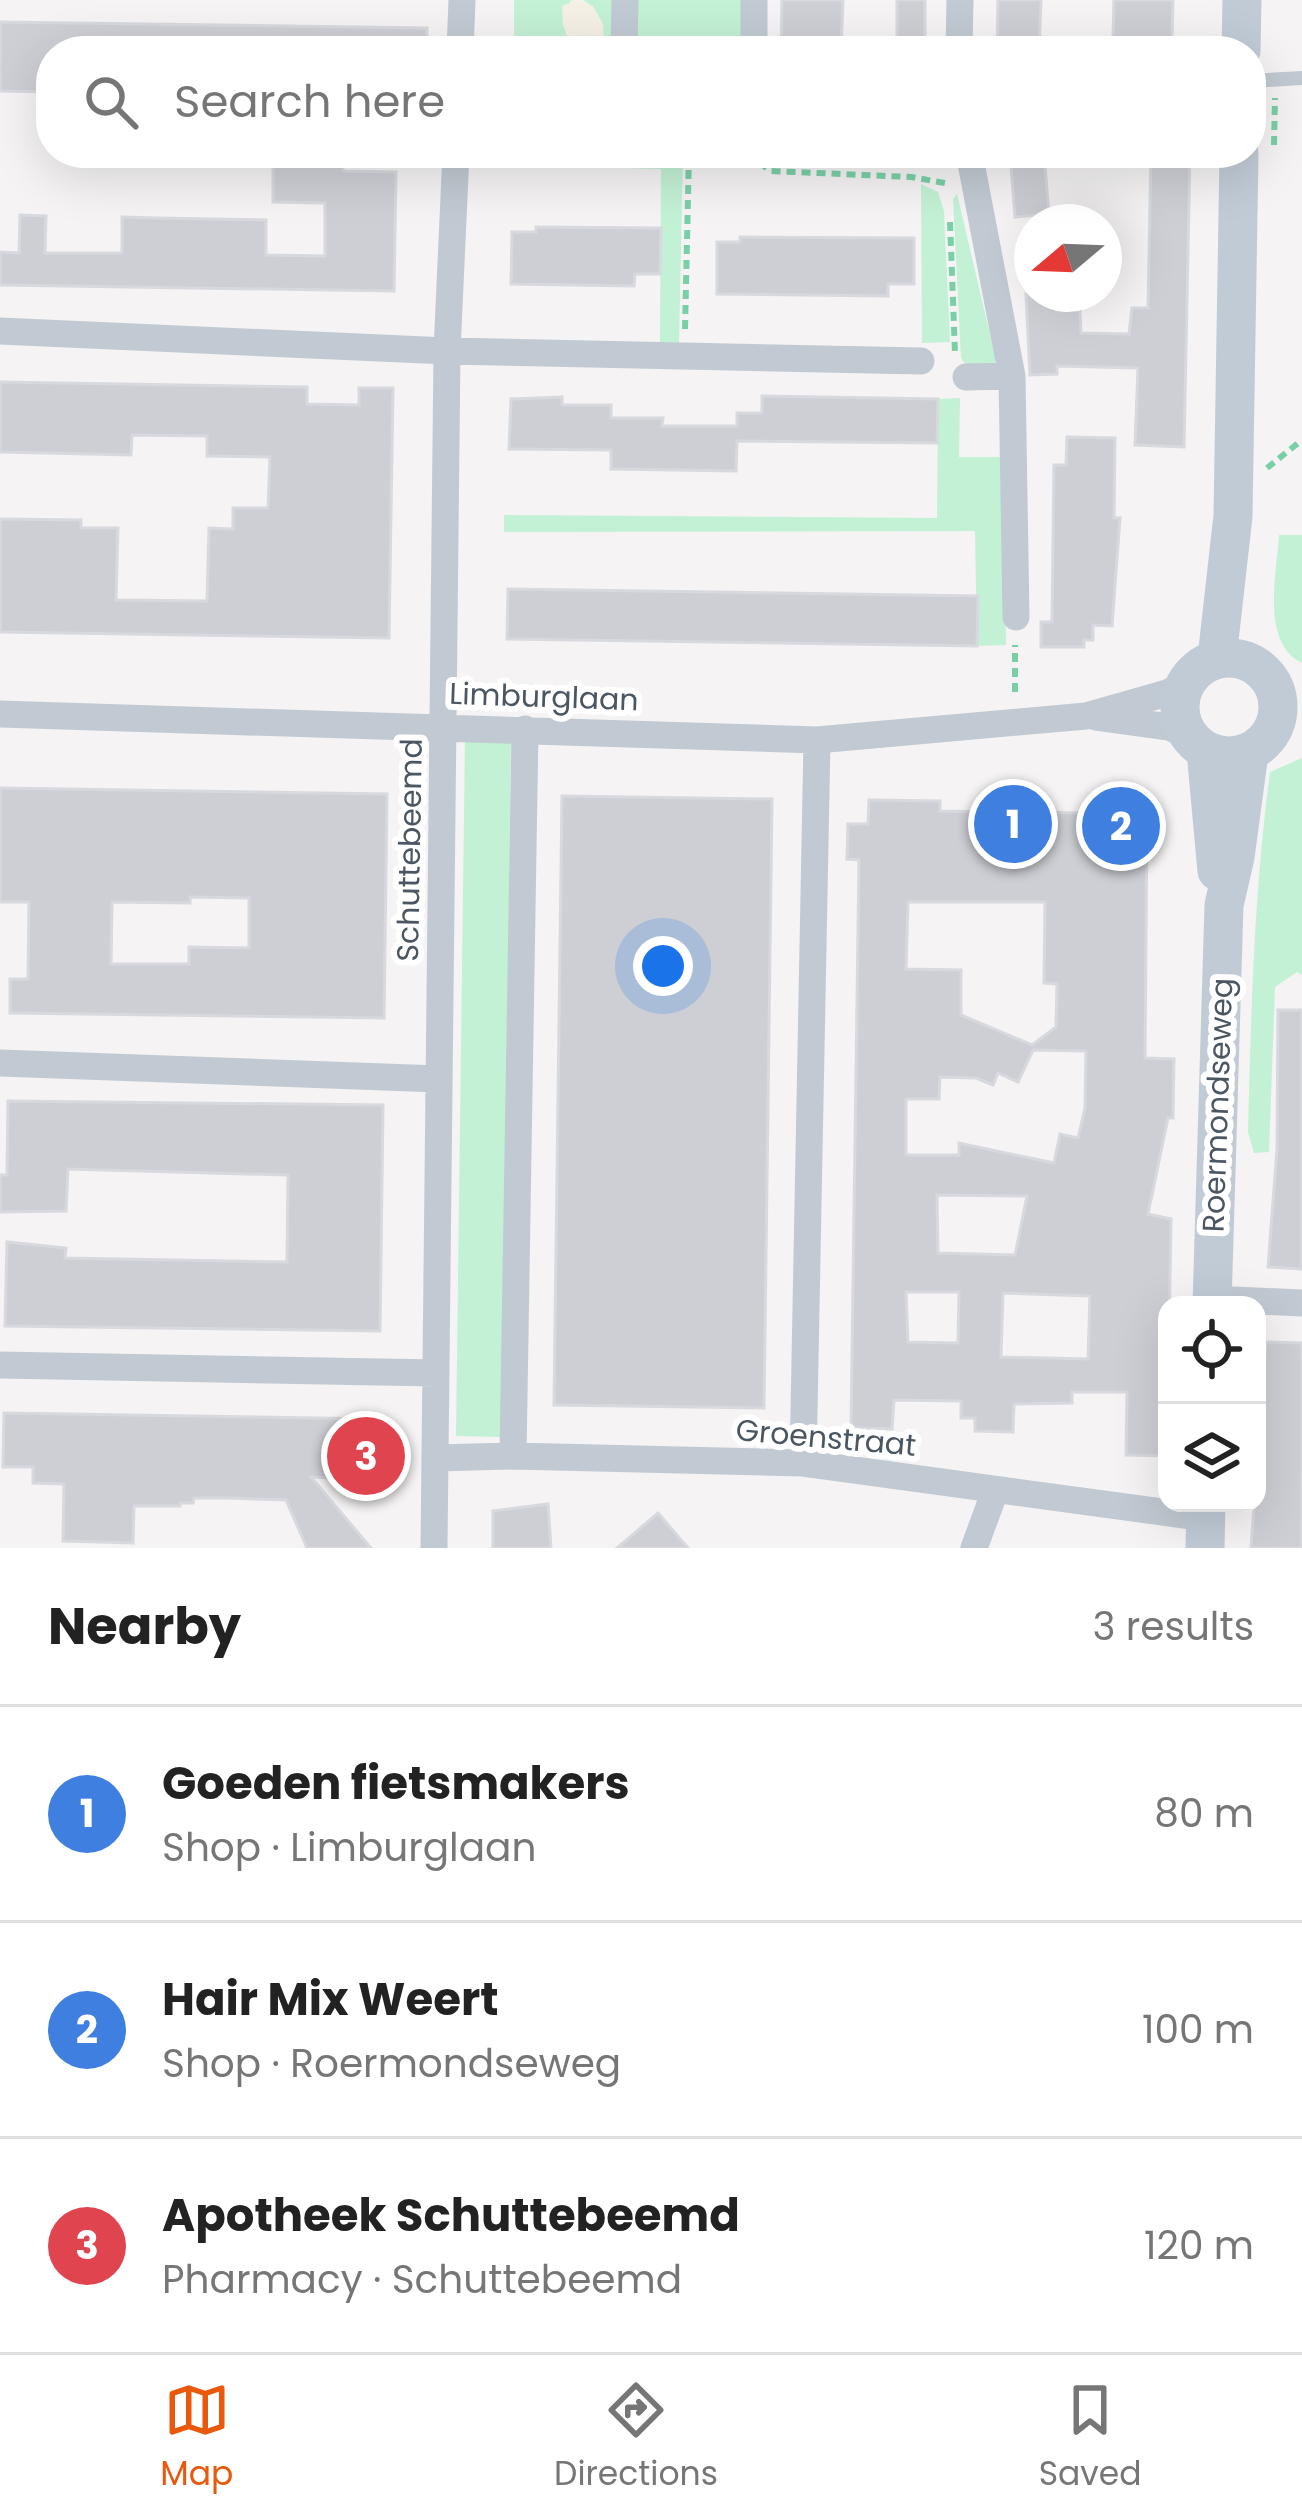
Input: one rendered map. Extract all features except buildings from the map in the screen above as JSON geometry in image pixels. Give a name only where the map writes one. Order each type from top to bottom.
[{"type":"street","points":[[461,36],[462,0]]},
{"type":"street","points":[[624,36],[625,0]]},
{"type":"street","points":[[754,0],[754,36]]},
{"type":"street","points":[[959,36],[960,0]]},
{"type":"street","points":[[1241,36],[1242,0]]},
{"type":"street","name":"Schuttebeemd","points":[[434,1548],[447,351],[455,168]]},
{"type":"street","points":[[961,168],[1012,376],[1016,617]]},
{"type":"street","points":[[1239,168],[1233,516],[1224,573],[1261,674],[1278,697],[1275,736],[1220,756],[1197,743],[1179,710],[1185,684],[1204,664],[1261,674]]},
{"type":"street","points":[[0,331],[447,351],[921,361]]},
{"type":"street","points":[[961,369],[1012,376]]},
{"type":"street","name":"Limburglaan","points":[[0,715],[817,740],[1086,716],[1185,684]]},
{"type":"street","name":"Limburglaan","points":[[1086,716],[1168,727],[1197,743]]},
{"type":"street","points":[[513,1456],[525,728]]},
{"type":"street","name":"Roermondseweg","points":[[1212,1296],[1224,905],[1275,736]]},
{"type":"street","points":[[803,1463],[817,740]]},
{"type":"street","name":"Roermondseweg","points":[[1197,743],[1224,905]]},
{"type":"street","points":[[0,1063],[439,1079]]},
{"type":"street","points":[[1266,1303],[1302,1303]]},
{"type":"street","points":[[0,1365],[436,1373]]},
{"type":"street","name":"Groenstraat","points":[[437,1458],[803,1463],[1206,1523]]},
{"type":"street","points":[[974,1548],[995,1491]]},
{"type":"lane","points":[[1266,80],[1302,78]]},
{"type":"path","points":[[685,356],[689,168]]},
{"type":"path","points":[[766,168],[911,177],[948,184],[956,168]]},
{"type":"path","points":[[949,206],[961,369]]},
{"type":"path","points":[[1267,468],[1302,440]]},
{"type":"path","points":[[1015,722],[1016,617]]},
{"type":"green space","points":[[514,0],[575,0],[570,1],[572,36],[514,36]]},
{"type":"green space","points":[[583,0],[613,0],[612,36],[603,36],[590,5]]},
{"type":"green space","points":[[633,0],[746,0],[746,36],[632,36]]},
{"type":"green space","points":[[624,168],[683,168],[679,344],[660,343],[661,169]]},
{"type":"green space","points":[[921,184],[938,192],[944,211],[950,342],[922,343]]},
{"type":"green space","points":[[957,194],[996,360],[993,365],[966,365],[961,358],[953,199]]},
{"type":"green space","points":[[960,398],[959,457],[1003,457],[1006,645],[977,646],[975,531],[504,532],[504,515],[937,518],[938,399]]},
{"type":"green space","points":[[1279,535],[1302,535],[1302,663],[1280,640],[1276,624]]},
{"type":"green space","points":[[465,737],[511,739],[502,1437],[456,1436]]},
{"type":"green space","points":[[1302,758],[1302,975],[1297,972],[1275,987],[1269,1152],[1254,1153],[1248,1132],[1252,997],[1270,772]]},
{"type":"sand","points":[[576,0],[593,6],[603,36],[567,36],[562,6]]},
{"type":"place","name":"Goeden fietsmakers","points":[[1013,824]]},
{"type":"place","name":"Hair Mix Weert","points":[[1121,826]]},
{"type":"place","name":"Apotheek Schuttebeemd","points":[[366,1456]]}]
